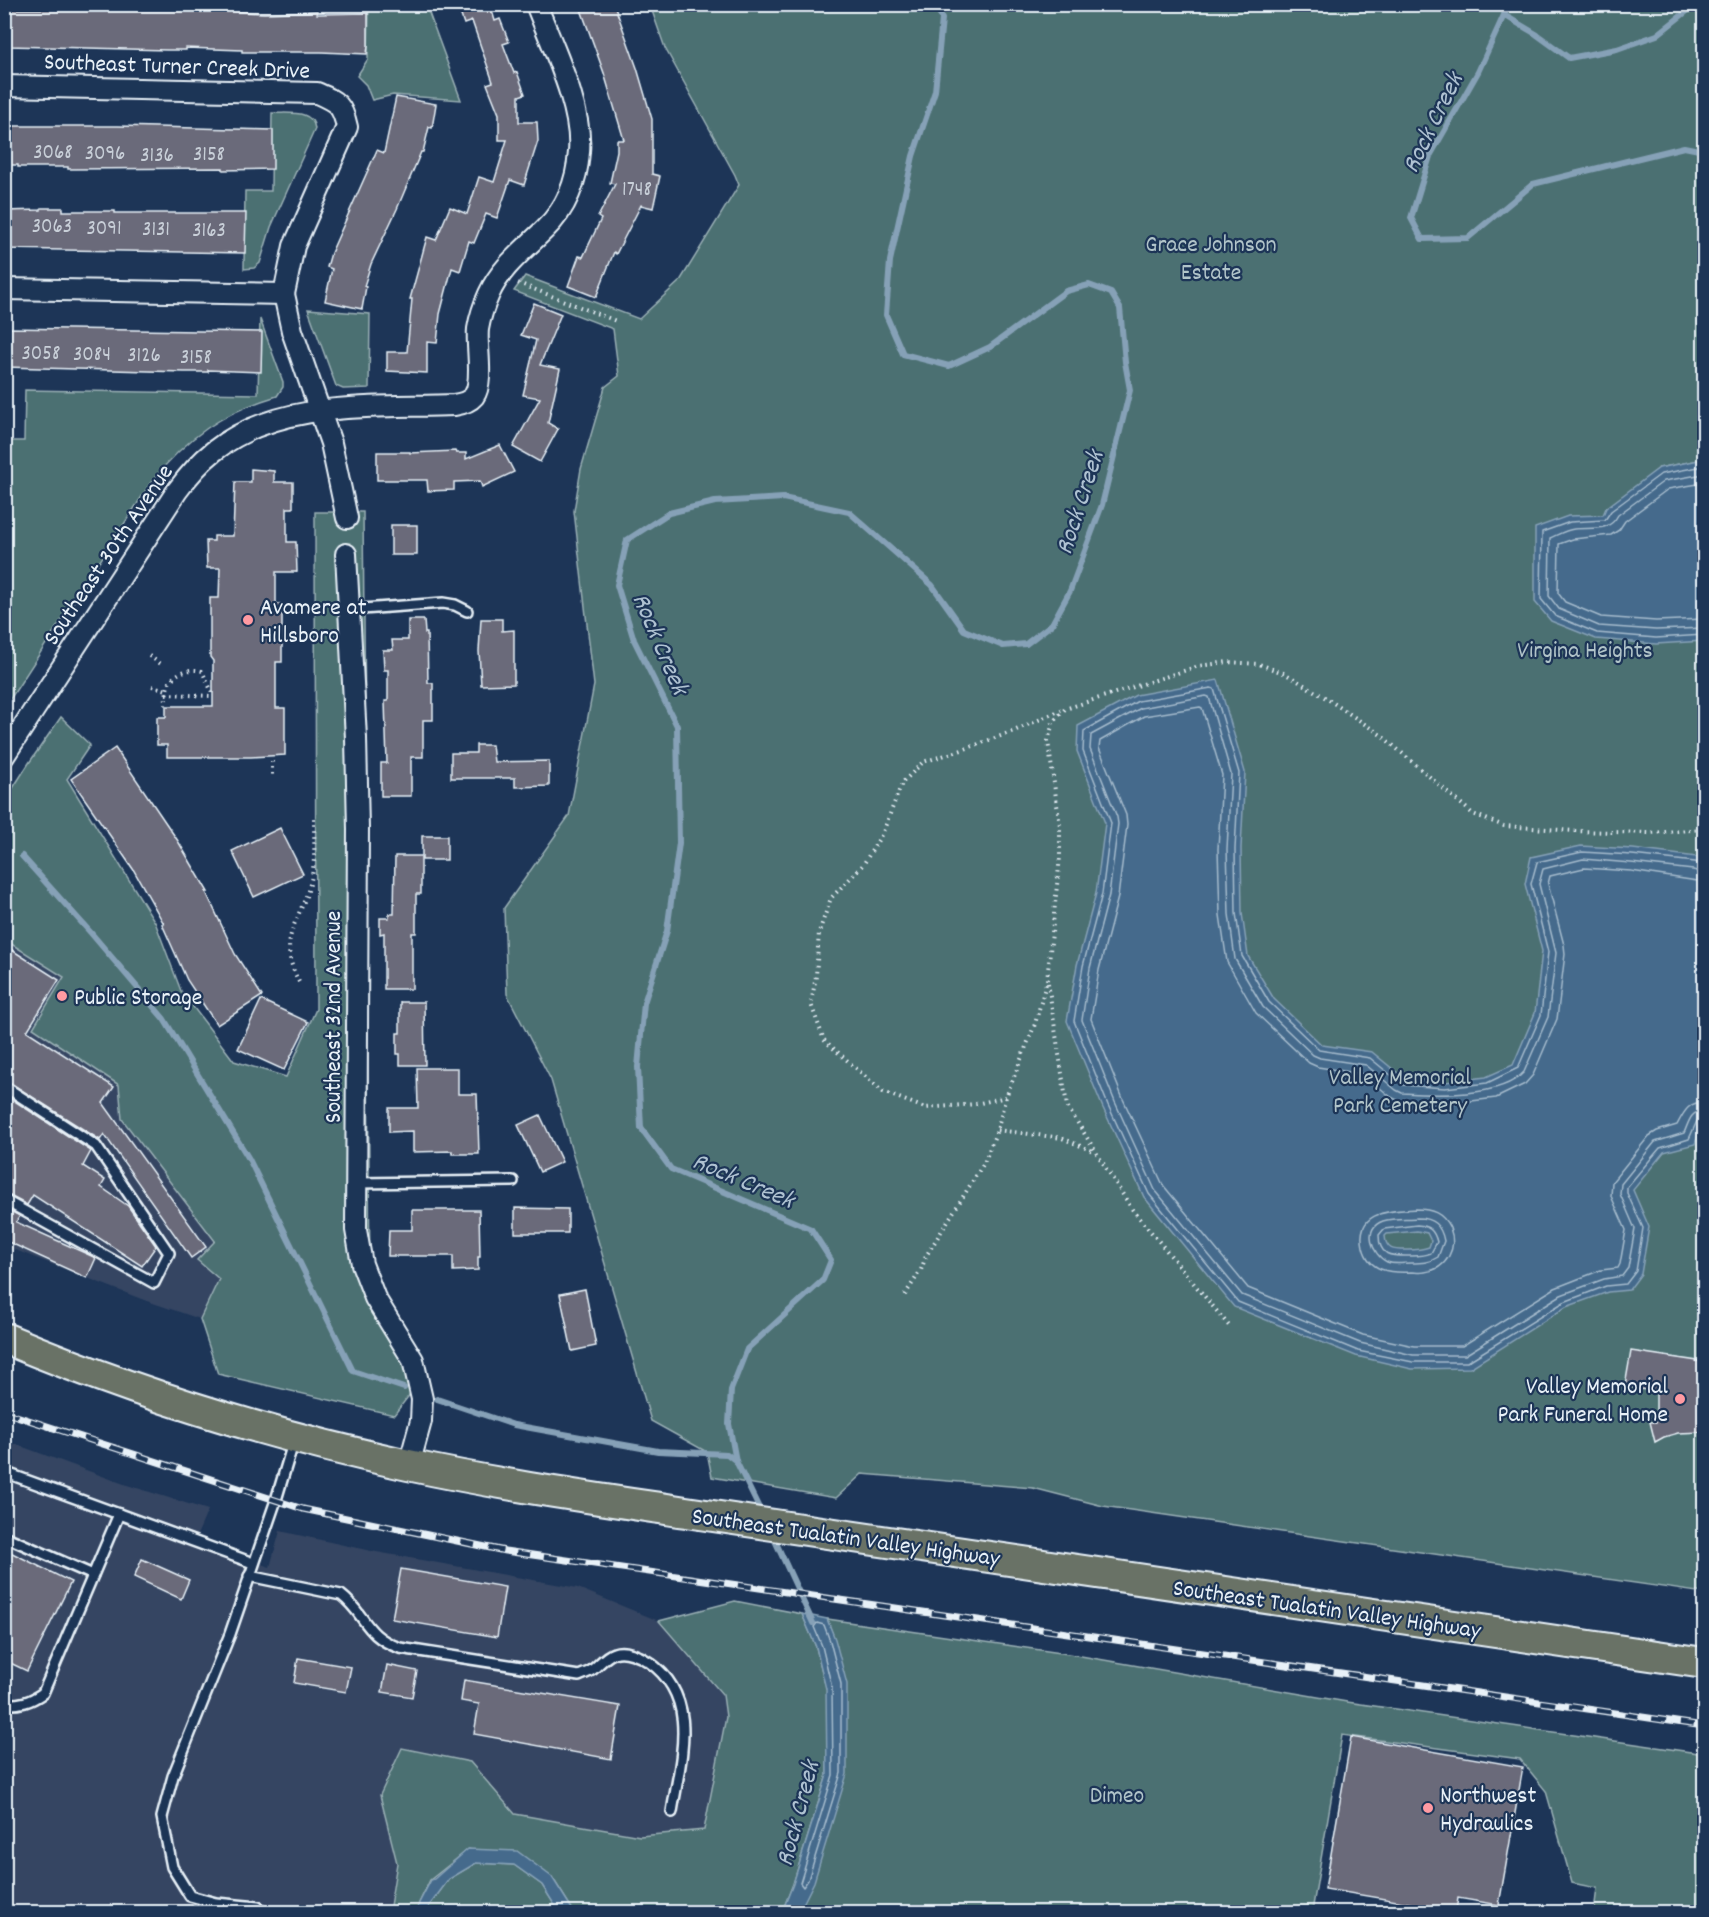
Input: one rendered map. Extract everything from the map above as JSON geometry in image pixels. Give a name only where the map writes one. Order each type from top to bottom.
[{"type":"main road","name":"Southeast Tualatin Valley Highway","points":[[4,1338],[177,1404],[294,1438],[409,1465],[525,1487],[686,1512],[1704,1663]]},
{"type":"street","name":"Southeast 30th Avenue","points":[[4,756],[177,491],[192,471],[215,450],[247,430],[288,416],[321,410],[454,405],[473,398],[477,384],[478,329],[488,294],[497,278],[514,258],[547,228],[559,213],[576,176],[580,133],[577,114],[536,4]]},
{"type":"street","name":"Southeast Turner Creek Drive","points":[[4,86],[317,93],[334,100],[343,110],[347,127],[294,246],[284,294]]},
{"type":"street","points":[[4,289],[284,294],[292,332],[331,443],[347,518]]},
{"type":"street","name":"Southeast 32nd Avenue","points":[[346,554],[356,738],[358,829],[356,1230],[363,1264],[375,1298],[413,1360],[422,1399],[421,1421],[409,1465]]},
{"type":"lane","points":[[348,609],[443,603],[455,605],[467,611]]},
{"type":"lane","points":[[4,1086],[96,1146],[170,1252],[154,1283],[4,1200]]},
{"type":"lane","points":[[357,1184],[513,1181]]},
{"type":"lane","points":[[258,1908],[216,1903],[190,1896],[172,1866],[162,1817],[173,1776],[230,1634],[276,1500],[294,1438]]},
{"type":"lane","points":[[4,1472],[254,1563]]},
{"type":"lane","points":[[4,1704],[25,1703],[43,1693],[119,1514]]},
{"type":"lane","points":[[4,1536],[93,1575]]},
{"type":"lane","points":[[249,1576],[341,1595],[351,1602],[371,1631],[385,1643],[400,1648],[579,1676],[591,1671],[614,1653],[627,1653],[641,1657],[658,1668],[673,1688],[683,1712],[683,1740],[672,1812]]},
{"type":"path","points":[[518,283],[616,321]]},
{"type":"path","points":[[149,656],[161,664]]},
{"type":"path","points":[[1006,1097],[976,1104],[925,1107],[883,1092],[824,1040],[811,1004],[816,976],[819,932],[831,898],[862,865],[883,832],[902,783],[922,762],[985,742],[1065,709],[1199,666],[1228,662],[1259,664],[1286,674],[1335,704],[1381,735],[1473,814],[1504,826],[1651,833],[1704,829]]},
{"type":"path","points":[[152,686],[166,692],[211,696],[211,690],[202,671],[195,669],[175,676],[169,681],[166,692],[165,705]]},
{"type":"path","points":[[905,1295],[921,1270],[926,1256],[984,1163],[998,1130],[1006,1097],[1035,1024],[1047,980],[1060,857],[1060,826],[1048,741],[1053,722],[1065,709]]},
{"type":"path","points":[[272,761],[272,776]]},
{"type":"path","points":[[299,982],[293,972],[288,950],[289,936],[310,883],[314,861],[314,818]]},
{"type":"path","points":[[1047,980],[1067,1106],[1132,1209],[1230,1327]]},
{"type":"path","points":[[998,1130],[1062,1138],[1096,1152]]},
{"type":"shaded area","name":"Public Storage","points":[[4,820],[251,1235],[200,1319],[144,1300],[5,1246]]},
{"type":"shaded area","points":[[4,1440],[124,1484],[208,1510],[194,1542],[270,1567],[280,1531],[371,1551],[578,1588],[659,1621],[723,1695],[726,1717],[704,1830],[640,1836],[515,1814],[470,1762],[380,1795],[397,1863],[389,1912],[5,1912]]},
{"type":"green space","points":[[369,5],[426,5],[461,100],[393,95],[372,100],[366,85],[357,76],[368,59]]},
{"type":"green space","points":[[650,5],[1704,5],[1704,460],[1659,468],[1704,507],[1704,1593],[1103,1506],[1033,1488],[862,1474],[836,1498],[712,1477],[707,1452],[651,1421],[551,1080],[507,994],[504,908],[569,816],[594,685],[574,511],[581,469],[605,387],[619,376],[613,329],[514,291],[525,276],[639,319],[680,281],[739,185],[665,48]]},
{"type":"green space","points":[[272,113],[305,115],[310,118],[315,129],[271,227],[260,263],[254,268],[244,269],[245,191],[271,191]]},
{"type":"green space","points":[[308,309],[370,314],[369,388],[343,389],[336,386]]},
{"type":"green space","points":[[260,319],[283,387],[277,396],[240,410],[207,428],[165,465],[152,481],[5,707],[5,441],[24,441],[25,390],[258,394]]},
{"type":"green space","points":[[315,512],[363,512],[370,1278],[421,1380],[394,1415],[218,1374],[200,1319],[219,1279],[197,1260],[215,1241],[122,1119],[119,1085],[33,1028],[64,977],[5,940],[4,802],[61,717],[90,745],[67,779],[155,922],[181,991],[234,1061],[286,1077],[316,1009]]},
{"type":"green space","name":"Dimeo","points":[[735,1601],[802,1614],[816,1647],[824,1680],[837,1647],[827,1619],[1075,1655],[1347,1702],[1704,1754],[1704,1912],[1594,1912],[1597,1888],[1572,1883],[1546,1791],[1520,1759],[1342,1735],[1312,1912],[785,1912],[832,1796],[827,1721],[827,1775],[782,1912],[574,1912],[552,1877],[469,1849],[430,1880],[417,1912],[389,1912],[397,1863],[380,1795],[402,1748],[470,1762],[515,1814],[640,1836],[704,1830],[726,1717],[723,1695],[659,1621]]},
{"type":"green space","points":[[476,1863],[514,1865],[542,1885],[559,1912],[428,1912],[429,1906],[449,1879]]},
{"type":"water","points":[[1704,460],[1704,641],[1656,644],[1596,639],[1551,621],[1535,602],[1535,528],[1568,516],[1603,515],[1606,508],[1659,468]]},
{"type":"water","points":[[1218,680],[1245,772],[1241,848],[1242,913],[1248,956],[1274,999],[1322,1045],[1372,1052],[1405,1079],[1445,1082],[1486,1077],[1513,1065],[1535,1013],[1542,951],[1525,884],[1531,857],[1581,846],[1633,849],[1697,857],[1704,860],[1704,1117],[1695,1144],[1664,1152],[1633,1190],[1649,1227],[1641,1274],[1629,1290],[1608,1292],[1566,1307],[1470,1368],[1412,1369],[1356,1356],[1234,1307],[1144,1197],[1103,1108],[1067,1021],[1077,965],[1096,893],[1105,823],[1077,751],[1078,726],[1136,695]],"holes":[[[1417,1231],[1427,1233],[1431,1241],[1429,1247],[1416,1250],[1392,1249],[1387,1245],[1385,1236]]]},
{"type":"water","points":[[802,1614],[827,1619],[835,1639],[847,1684],[847,1774],[814,1882],[799,1912],[782,1912],[827,1775],[826,1689],[816,1647]]},
{"type":"water","points":[[468,1849],[517,1851],[552,1877],[574,1912],[559,1912],[542,1885],[514,1865],[476,1863],[449,1879],[429,1906],[428,1912],[417,1912],[431,1880]]},
{"type":"building","points":[[457,4],[490,4],[495,21],[500,19],[509,42],[503,44],[525,94],[519,96],[519,122],[537,122],[538,141],[524,185],[510,180],[497,218],[486,214],[474,243],[469,241],[460,271],[452,268],[440,314],[437,343],[427,342],[427,373],[387,371],[387,352],[407,352],[412,299],[410,299],[427,237],[436,240],[450,207],[467,214],[479,177],[494,182],[507,140],[499,140],[499,114],[487,84],[493,82],[472,21],[464,24]]},
{"type":"building","points":[[579,4],[614,4],[652,119],[652,174],[660,176],[653,208],[641,205],[616,254],[614,252],[596,297],[568,286],[579,256],[583,257],[601,219],[598,217],[615,184],[610,183],[617,140],[624,140],[604,73]]},
{"type":"building","points":[[9,9],[192,9],[264,13],[317,11],[317,14],[368,13],[367,54],[242,52],[242,50],[186,48],[186,50],[167,50],[9,46]]},
{"type":"building","points":[[396,97],[436,104],[432,128],[429,127],[423,152],[421,152],[371,264],[364,286],[366,287],[362,309],[325,301],[332,269],[327,267],[331,253],[377,150],[384,153]]},
{"type":"building","points":[[4,126],[273,130],[273,169],[68,169],[68,167],[4,165]]},
{"type":"building","points":[[41,208],[63,208],[63,211],[115,211],[115,213],[246,213],[245,253],[4,249],[4,211],[41,210]]},
{"type":"building","points":[[534,303],[561,314],[540,365],[560,369],[548,423],[558,429],[540,462],[513,447],[540,398],[523,395],[536,340],[521,335]]},
{"type":"building","points":[[6,328],[262,332],[261,372],[5,367]]},
{"type":"building","points":[[500,445],[514,472],[482,487],[480,481],[454,482],[454,490],[428,491],[427,480],[377,480],[377,452],[455,451],[466,453],[466,459]]},
{"type":"building","name":"Avamere at Hillsboro","points":[[251,469],[274,471],[274,482],[293,482],[293,508],[287,508],[287,542],[296,542],[297,572],[276,572],[276,604],[282,604],[282,662],[276,662],[276,708],[285,708],[285,755],[167,757],[167,745],[157,745],[157,717],[166,717],[166,706],[213,706],[210,598],[219,598],[220,568],[207,568],[206,541],[214,541],[214,536],[233,536],[235,482],[251,482]]},
{"type":"building","points":[[391,525],[417,525],[417,555],[391,555]]},
{"type":"building","points":[[481,619],[502,619],[502,631],[514,630],[514,684],[481,685],[479,651]]},
{"type":"building","points":[[408,620],[424,620],[425,633],[427,633],[428,683],[433,683],[433,720],[423,720],[423,757],[411,757],[411,796],[381,796],[381,763],[387,763],[385,701],[388,701],[388,670],[384,670],[383,650],[393,650],[392,640],[408,640]]},
{"type":"building","points":[[476,745],[492,745],[494,762],[549,761],[549,786],[515,787],[515,778],[451,778],[451,753],[476,753]]},
{"type":"building","points":[[115,748],[178,841],[208,892],[206,892],[235,954],[262,996],[217,1025],[187,980],[162,924],[164,924],[133,869],[71,779]]},
{"type":"building","points":[[280,828],[303,874],[254,897],[232,851]]},
{"type":"building","points":[[422,836],[447,836],[447,860],[422,860]]},
{"type":"building","points":[[395,856],[421,856],[421,894],[416,894],[416,933],[412,933],[412,989],[384,989],[384,933],[380,934],[380,918],[389,918],[389,914],[394,914]]},
{"type":"building","points":[[4,945],[59,980],[27,1031],[114,1087],[103,1103],[206,1247],[191,1258],[104,1134],[100,1140],[4,1079]]},
{"type":"building","points":[[261,1000],[308,1022],[284,1070],[238,1049]]},
{"type":"building","points":[[400,1002],[424,1002],[425,1065],[400,1065],[400,1054],[397,1054],[397,1033],[400,1033]]},
{"type":"building","points":[[417,1068],[458,1068],[458,1094],[477,1094],[479,1154],[452,1154],[452,1151],[413,1152],[413,1131],[389,1132],[389,1108],[418,1108]]},
{"type":"building","points":[[4,1094],[91,1151],[83,1166],[105,1180],[101,1187],[128,1206],[156,1246],[142,1266],[33,1195],[27,1205],[4,1193]]},
{"type":"building","points":[[540,1115],[562,1162],[540,1172],[518,1125]]},
{"type":"building","points":[[4,1208],[20,1216],[16,1222],[96,1258],[87,1278],[4,1240]]},
{"type":"building","points":[[515,1208],[568,1209],[568,1233],[515,1233]]},
{"type":"building","points":[[412,1210],[479,1210],[478,1270],[453,1271],[453,1256],[388,1256],[389,1230],[412,1230]]},
{"type":"building","points":[[585,1289],[596,1346],[572,1351],[560,1294]]},
{"type":"building","name":"Valley Memorial Park Funeral Home","points":[[1631,1351],[1704,1362],[1704,1432],[1678,1433],[1655,1442],[1650,1422],[1656,1422],[1656,1392],[1625,1386]]},
{"type":"building","points":[[4,1549],[71,1582],[27,1671],[4,1660]]},
{"type":"building","points":[[142,1559],[189,1580],[181,1599],[134,1577]]},
{"type":"building","points":[[401,1569],[505,1587],[497,1637],[392,1619]]},
{"type":"building","points":[[298,1658],[351,1667],[346,1692],[294,1683]]},
{"type":"building","points":[[387,1665],[417,1671],[412,1697],[382,1692]]},
{"type":"building","points":[[464,1680],[620,1706],[611,1759],[474,1734],[479,1704],[461,1701]]},
{"type":"building","name":"Northwest Hydraulics","points":[[1351,1737],[1523,1767],[1499,1905],[1458,1898],[1456,1911],[1325,1889]]},
{"type":"waterway","name":"Rock Creek","points":[[762,1514],[736,1461],[729,1424],[731,1390],[747,1349],[823,1280],[831,1260],[811,1229],[671,1169],[641,1128],[638,1067],[644,1003],[667,931],[679,843],[677,726],[634,640],[617,585],[627,540],[669,513],[715,502],[783,498],[849,512],[932,585],[964,630],[1003,646],[1026,644],[1052,624],[1070,591],[1102,505],[1130,390],[1120,308],[1111,293],[1089,285],[1066,291],[990,347],[949,366],[903,354],[886,315],[890,261],[913,156],[935,91],[942,19],[936,4]]},
{"type":"waterway","name":"Rock Creek","points":[[1509,4],[1478,72],[1430,156],[1411,218],[1422,239],[1468,238],[1533,184],[1684,147],[1704,151]]},
{"type":"waterway","points":[[1504,15],[1536,34],[1569,58],[1617,49],[1657,35],[1691,8],[1692,4]]},
{"type":"waterway","points":[[22,856],[164,1019],[249,1159],[353,1371],[404,1388]]},
{"type":"waterway","points":[[437,1399],[514,1425],[658,1451],[727,1454],[736,1461]]},
{"type":"waterway","name":"Rock Creek","points":[[772,1534],[813,1623]]},
{"type":"railway","points":[[4,1412],[303,1509],[505,1551],[1704,1726]]},
{"type":"place","name":"Avamere at Hillsboro","points":[[248,620]]},
{"type":"place","name":"Public Storage","points":[[62,996]]},
{"type":"place","name":"Valley Memorial Park Funeral Home","points":[[1680,1399]]},
{"type":"place","name":"Northwest Hydraulics","points":[[1428,1808]]},
{"type":"park label","name":"Grace Johnson Estate","points":[[1211,257]]},
{"type":"park label","name":"Virgina Heights","points":[[1585,649]]},
{"type":"park label","name":"Valley Memorial Park Cemetery","points":[[1400,1090]]}]
